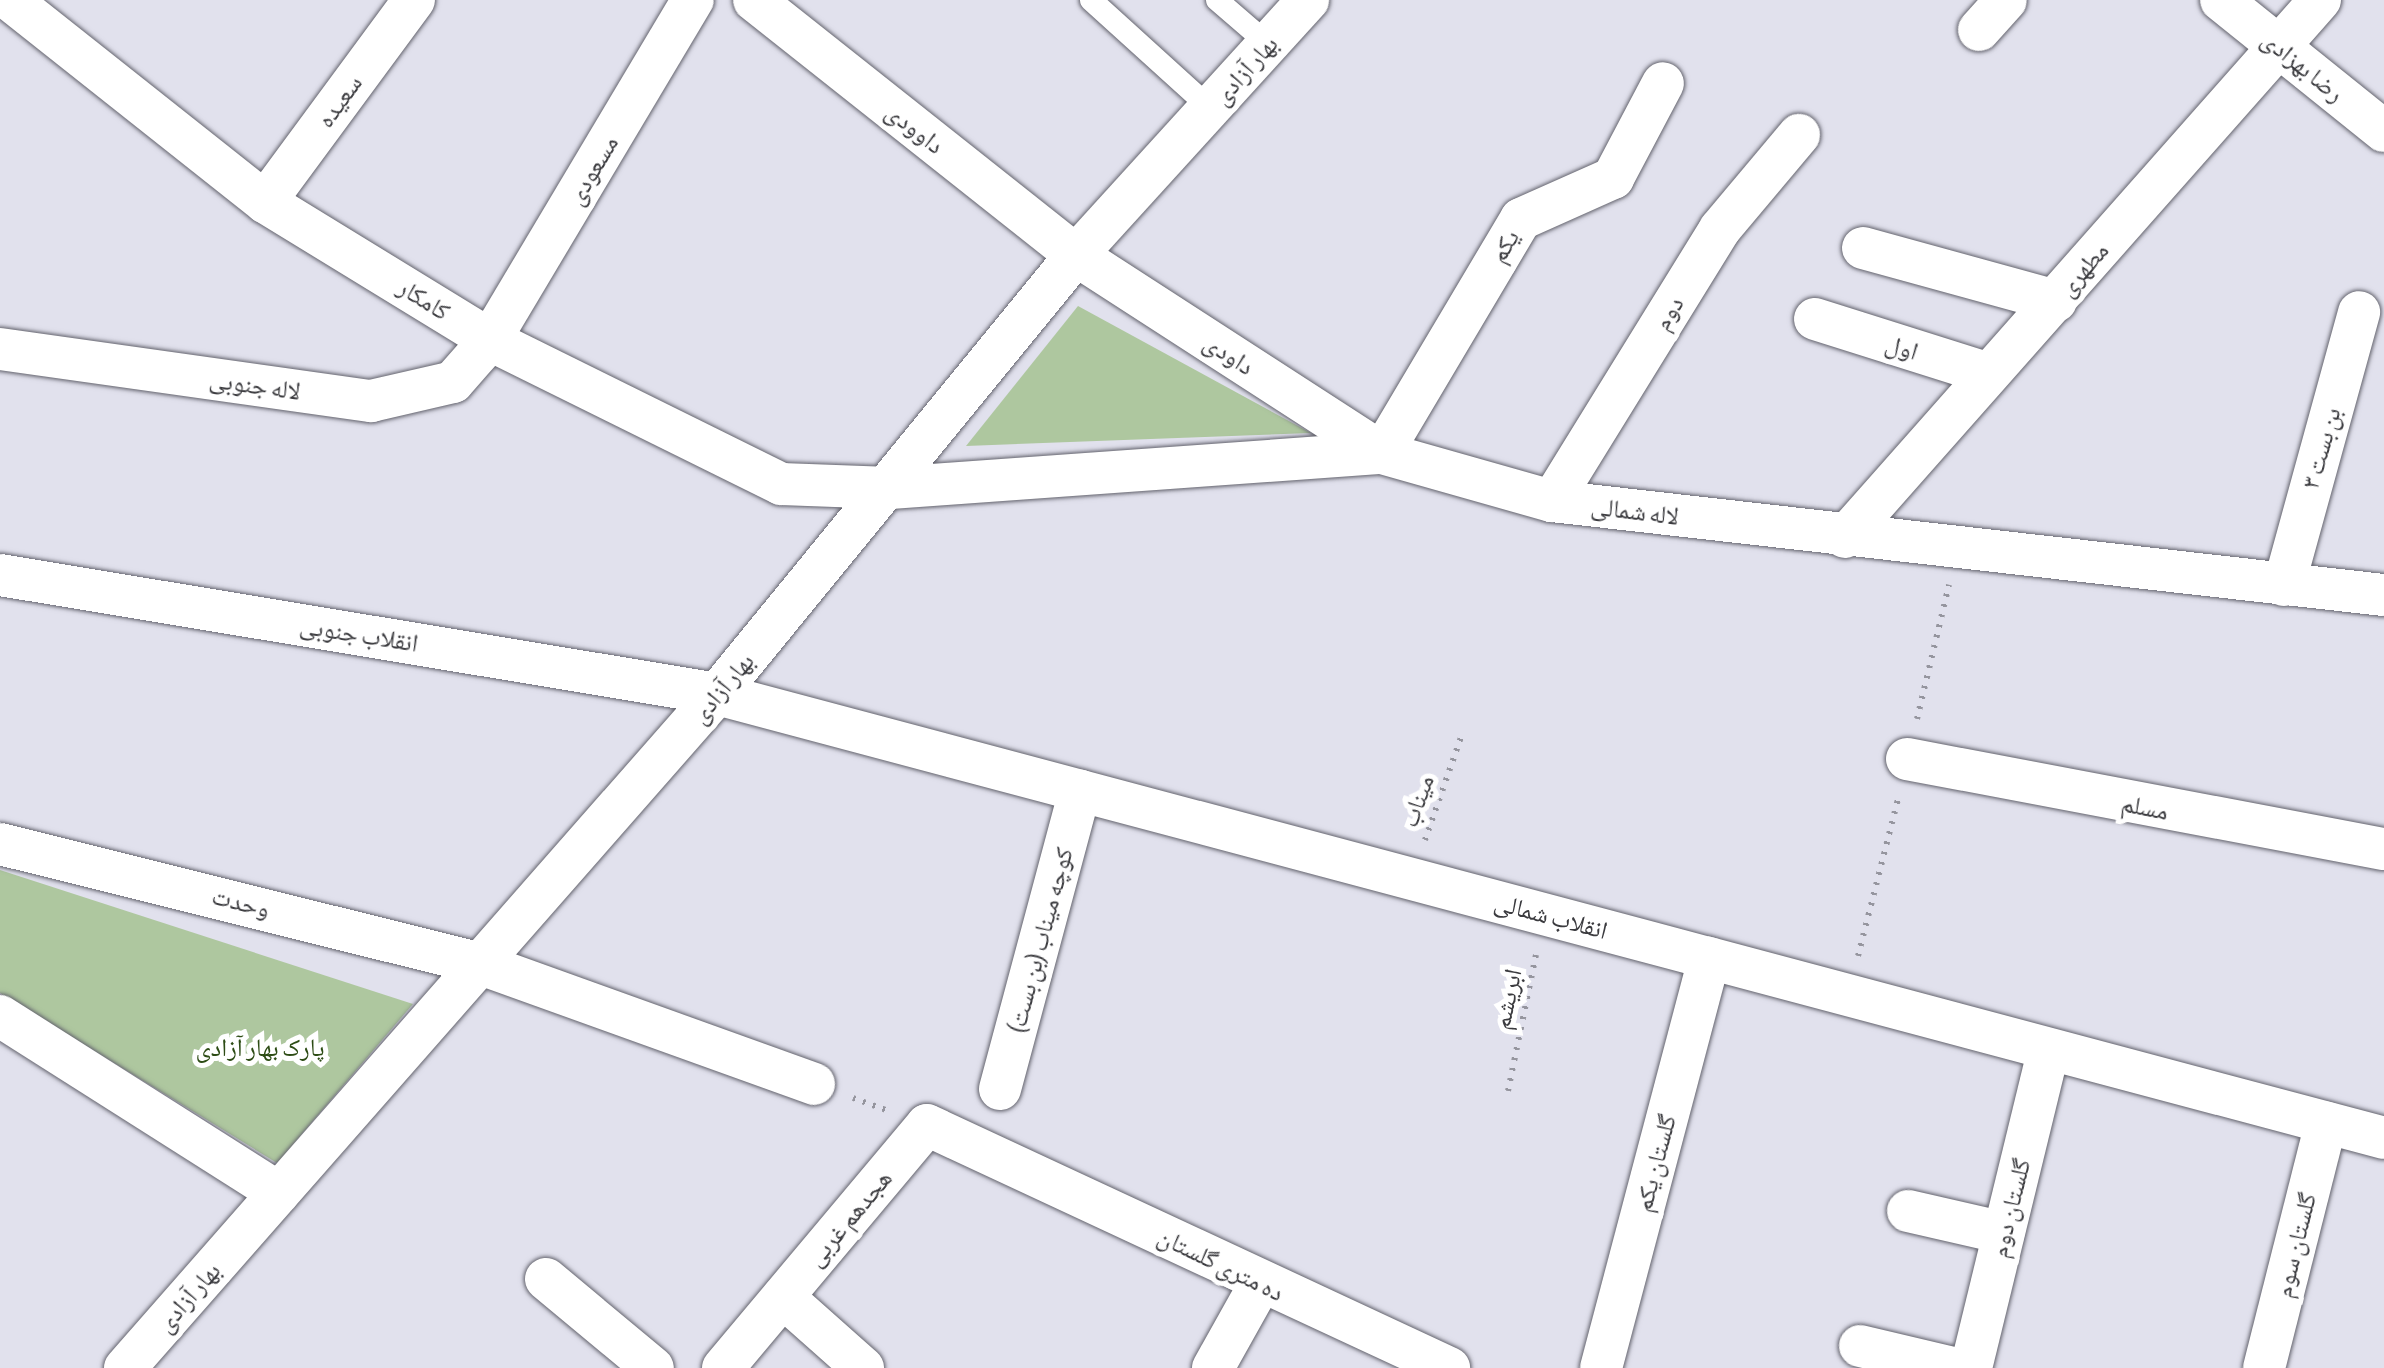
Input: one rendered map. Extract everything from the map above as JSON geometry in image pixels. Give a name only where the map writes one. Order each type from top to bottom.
[{"type":"street","name":"کامکار","points":[[10,0],[265,202],[490,340],[781,484],[890,488]]},
{"type":"street","name":"سعیده","points":[[265,202],[414,0]]},
{"type":"street","name":"مسعودی","points":[[490,340],[693,0]]},
{"type":"street","name":"داوودی","points":[[754,0],[1076,255]]},
{"type":"street","name":"بهار آزادی","points":[[125,1368],[718,694],[890,488],[1076,255],[1308,0]]},
{"type":"street","name":"رضا بهزادی","points":[[2222,0],[2384,131]]},
{"type":"street","name":"مطهری","points":[[1845,538],[2320,0]]},
{"type":"street","name":"یکم","points":[[1382,453],[1520,218],[1613,178],[1662,83]]},
{"type":"street","name":"دوم","points":[[1552,501],[1720,229],[1798,136]]},
{"type":"street","points":[[1863,248],[2056,301]]},
{"type":"street","name":"داودی","points":[[1076,255],[1382,453]]},
{"type":"street","name":"بن بست ۳","points":[[2284,584],[2359,312]]},
{"type":"street","name":"اول","points":[[1815,319],[1989,374]]},
{"type":"street","name":"لاله جنوبی","points":[[0,350],[371,402],[453,382],[490,340]]},
{"type":"street","name":"لاله شمالی","points":[[890,488],[1382,453],[1552,501],[1845,538],[2384,595]]},
{"type":"street","name":"انقلاب جنوبی","points":[[0,575],[718,694]]},
{"type":"street","name":"انقلاب شمالی","points":[[718,694],[2384,1138]]},
{"type":"street","name":"مسلم","points":[[1908,759],[2384,849]]},
{"type":"street","name":"کوچه میناب (بن بست)","points":[[1000,1088],[1080,791]]},
{"type":"street","name":"وحدت","points":[[0,844],[481,964]]},
{"type":"street","name":"گلستان یکم","points":[[1602,1368],[1709,958]]},
{"type":"street","points":[[481,964],[814,1084]]},
{"type":"street","points":[[0,1016],[279,1193]]},
{"type":"street","name":"گلستان دوم","points":[[1971,1368],[2049,1048]]},
{"type":"street","name":"گلستان سوم","points":[[2264,1368],[2326,1122]]},
{"type":"street","name":"ده متری گلستان","points":[[928,1125],[996,1152],[1260,1284],[1449,1368]]},
{"type":"street","name":"هجدهم غربی","points":[[723,1368],[928,1125]]},
{"type":"street","points":[[1908,1212],[2004,1232]]},
{"type":"street","points":[[546,1279],[652,1368]]},
{"type":"street","points":[[1213,1368],[1260,1284]]},
{"type":"street","points":[[782,1298],[863,1368]]},
{"type":"street","points":[[1860,1346],[1954,1368]]},
{"type":"lane","points":[[1091,0],[1210,108]]},
{"type":"lane","points":[[1217,0],[1268,44]]},
{"type":"path","name":"میناب","points":[[1411,879],[1462,737]]},
{"type":"path","name":"ابریشم","points":[[1508,1091],[1544,915]]},
{"type":"path","points":[[814,1084],[928,1125]]},
{"type":"green space","points":[[1078,306],[1311,433],[966,446]]},
{"type":"green space","name":"پارک بهار آزادی","points":[[0,870],[413,1004],[277,1163],[0,993]]}]
